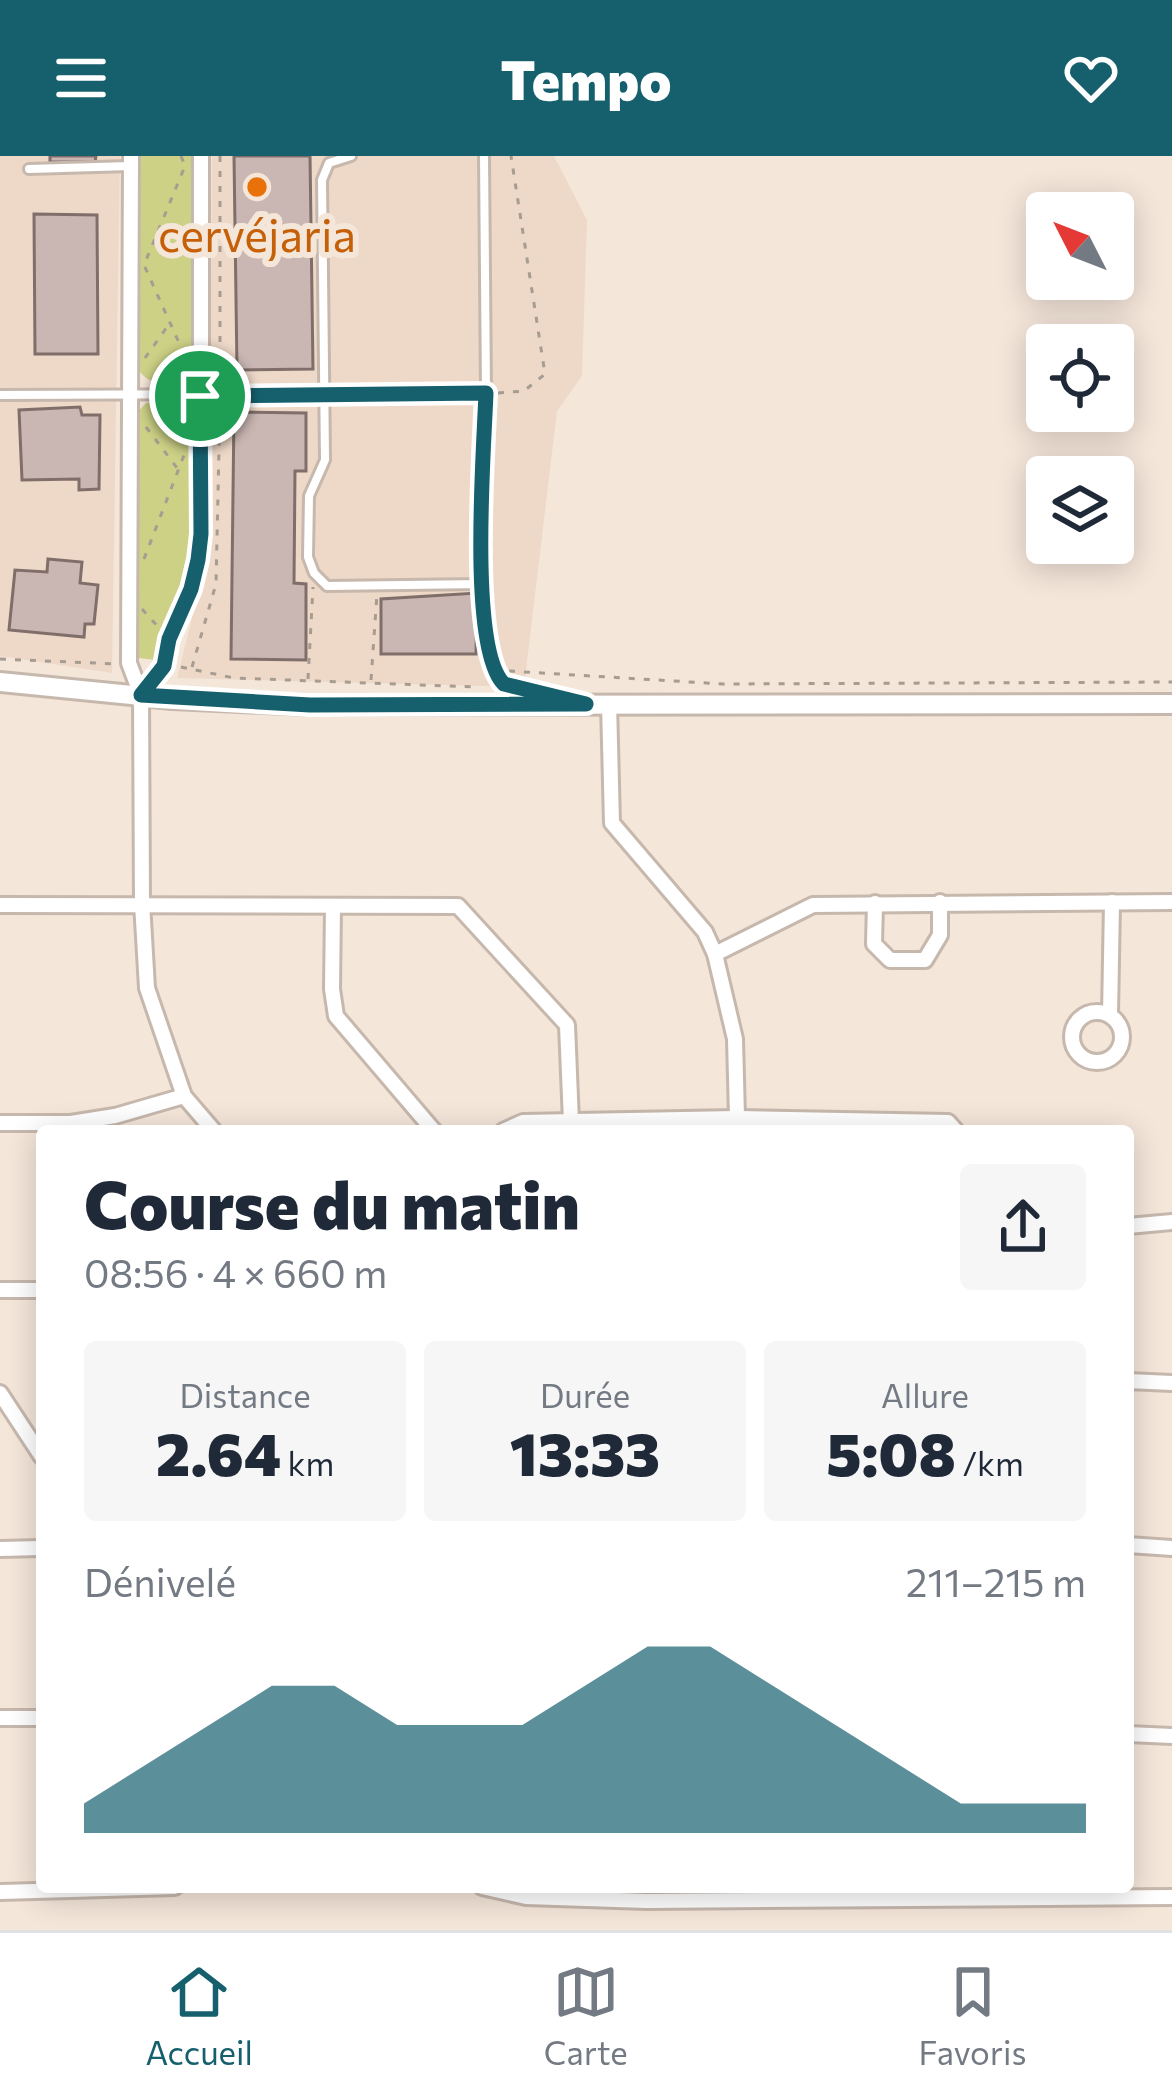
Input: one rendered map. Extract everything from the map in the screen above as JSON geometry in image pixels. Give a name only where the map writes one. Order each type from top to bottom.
[{"type":"street","points":[[141,695],[164,666],[198,560],[201,156]]},
{"type":"street","points":[[131,161],[129,664],[141,695],[147,988],[184,1096],[209,1125]]},
{"type":"street","points":[[0,682],[310,705],[1172,704]]},
{"type":"street","points":[[609,704],[612,823],[705,932],[715,955],[735,1039],[737,1118]]},
{"type":"street","points":[[875,903],[874,944],[890,960],[925,960],[940,935],[940,902]]},
{"type":"street","points":[[1110,1015],[1112,902]]},
{"type":"street","points":[[715,955],[813,904],[1172,902]]},
{"type":"street","points":[[0,905],[458,906],[567,1024],[571,1122]]},
{"type":"street","points":[[333,908],[332,1004],[336,1016],[429,1125]]},
{"type":"street","points":[[0,1123],[71,1123],[184,1096]]},
{"type":"street","points":[[516,1125],[737,1118],[951,1125]]},
{"type":"street","points":[[1134,1225],[1172,1222]]},
{"type":"street","points":[[0,1290],[36,1289]]},
{"type":"street","points":[[1134,1382],[1172,1383]]},
{"type":"street","points":[[0,1393],[36,1448]]},
{"type":"street","points":[[1134,1545],[1172,1548]]},
{"type":"street","points":[[0,1549],[36,1548]]},
{"type":"street","points":[[0,1718],[36,1718]]},
{"type":"street","points":[[1134,1734],[1172,1736]]},
{"type":"street","points":[[0,1892],[36,1891]]},
{"type":"street","points":[[508,1893],[647,1900],[1172,1897]]},
{"type":"lane","points":[[351,156],[329,163],[323,173],[325,460],[309,496],[308,557],[314,573],[327,586],[483,584]]},
{"type":"lane","points":[[484,156],[483,584],[488,653],[498,679],[512,687],[586,704]]},
{"type":"lane","points":[[29,169],[131,161]]},
{"type":"lane","points":[[0,395],[132,403],[200,390],[220,396],[486,393]]},
{"type":"path","points":[[181,156],[185,166],[144,265],[200,390]]},
{"type":"path","points":[[192,668],[216,584],[220,156]]},
{"type":"path","points":[[486,393],[524,392],[545,374],[511,156]]},
{"type":"path","points":[[132,376],[169,326]]},
{"type":"path","points":[[132,403],[178,469]]},
{"type":"path","points":[[169,639],[130,596],[200,418]]},
{"type":"path","points":[[308,680],[314,573]]},
{"type":"path","points":[[371,681],[378,586]]},
{"type":"path","points":[[0,659],[122,663]]},
{"type":"path","points":[[176,667],[234,677],[485,689]]},
{"type":"path","points":[[501,676],[511,670],[533,676],[723,684],[1172,682]]},
{"type":"shaded area","points":[[0,156],[120,156],[112,673],[0,656]]},
{"type":"shaded area","points":[[212,156],[554,156],[587,220],[582,376],[557,411],[524,687],[177,678],[209,551]]},
{"type":"green space","points":[[137,156],[193,156],[194,364],[173,382],[147,379],[136,364]]},
{"type":"green space","points":[[177,401],[195,419],[193,525],[179,591],[156,660],[138,658],[136,414],[146,403]]},
{"type":"building","points":[[50,156],[96,156],[95,162],[50,162]]},
{"type":"building","points":[[234,156],[310,156],[313,369],[237,370]]},
{"type":"building","points":[[34,214],[97,215],[98,354],[35,354]]},
{"type":"building","points":[[80,407],[82,415],[100,415],[99,489],[79,490],[79,479],[22,480],[19,410]]},
{"type":"building","points":[[234,412],[306,413],[306,471],[295,471],[294,583],[306,584],[306,660],[231,659]]},
{"type":"building","points":[[48,559],[82,562],[80,583],[98,585],[94,624],[85,624],[84,637],[9,630],[15,570],[47,572]]},
{"type":"building","points":[[477,593],[476,654],[381,654],[381,599]]},
{"type":"place","name":"cervéjaria","points":[[257,187]]},
{"type":"route","points":[[486,393],[482,545],[488,653],[504,684],[586,704],[310,705],[141,695],[164,666],[198,560],[200,396],[486,393]]}]
